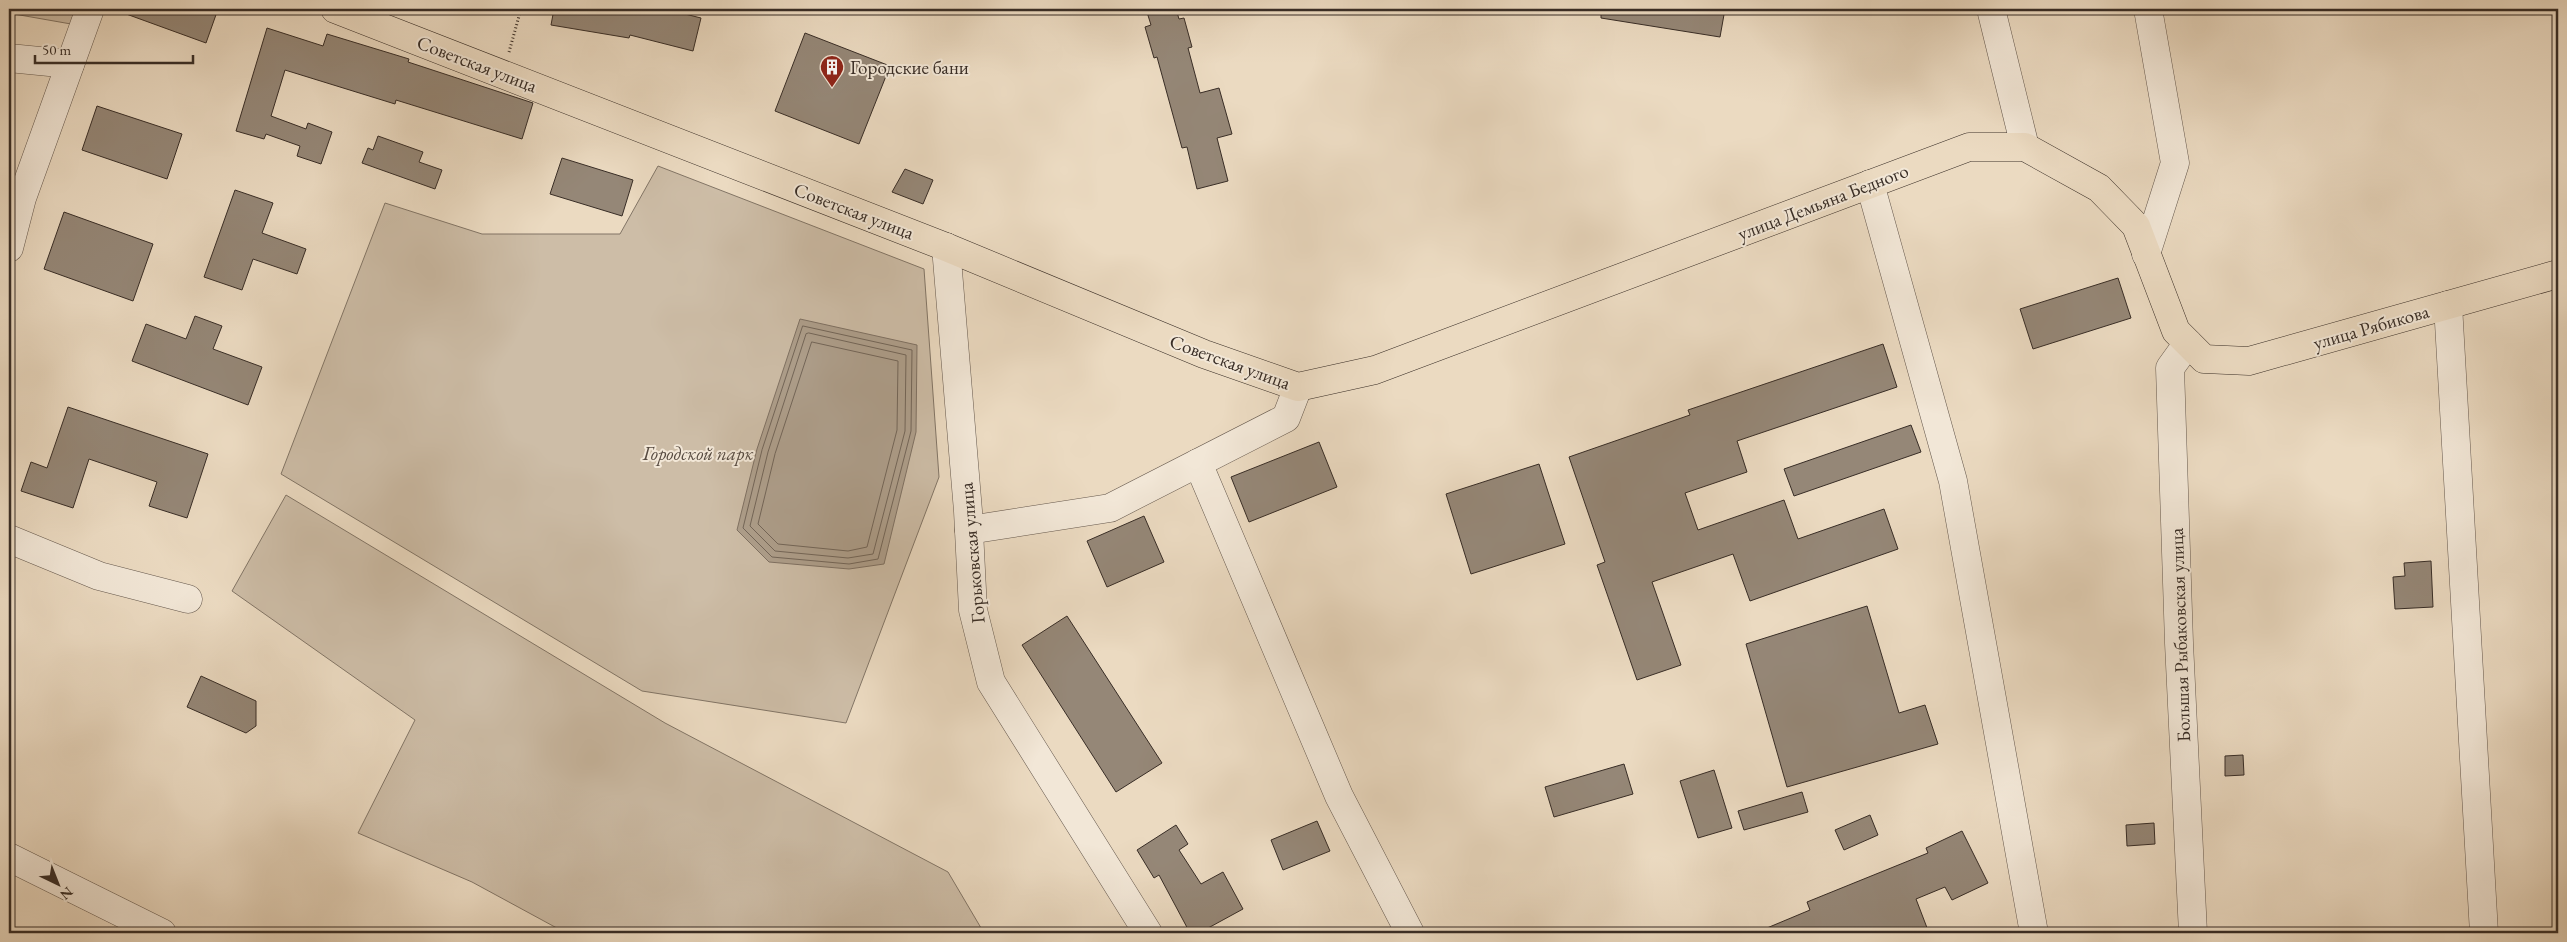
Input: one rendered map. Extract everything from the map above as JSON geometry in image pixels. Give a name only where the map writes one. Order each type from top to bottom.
[{"type":"main road","name":"Советская улица","points":[[335,9],[946,247],[1204,354],[1298,387],[1375,370]]},
{"type":"main road","name":"улица Демьяна Бедного","points":[[1375,370],[1969,147],[2025,147],[2099,188],[2136,226],[2176,331],[2188,343]]},
{"type":"main road","name":"улица Рябикова","points":[[2188,343],[2204,359],[2249,361],[2558,274]]},
{"type":"street","points":[[9,248],[22,198],[90,9]]},
{"type":"street","points":[[1991,9],[2025,147]]},
{"type":"street","points":[[2146,254],[2175,163],[2148,9]]},
{"type":"street","points":[[9,58],[70,64]]},
{"type":"street","points":[[1870,184],[1952,481],[2034,933]]},
{"type":"street","name":"Горьковская улица","points":[[946,247],[969,530],[973,610],[991,682],[1148,933]]},
{"type":"street","points":[[2448,305],[2484,933]]},
{"type":"street","name":"Большая Рыбаковская улица","points":[[2188,343],[2170,368],[2179,642],[2193,933]]},
{"type":"street","points":[[969,530],[1110,508],[1286,418],[1298,387]]},
{"type":"street","points":[[1198,463],[1339,796],[1410,933]]},
{"type":"street","points":[[9,539],[99,576],[188,598]]},
{"type":"street","points":[[9,857],[162,933]]},
{"type":"path","points":[[503,74],[521,9]]},
{"type":"green space","points":[[15,9],[74,9],[71,24],[14,14]]},
{"type":"green space","name":"Городской парк","points":[[658,166],[924,269],[939,477],[846,723],[642,691],[281,474],[385,203],[482,234],[620,234]]},
{"type":"green space","points":[[286,495],[665,723],[948,872],[984,933],[566,933],[472,882],[358,833],[415,720],[232,591]]},
{"type":"water","points":[[800,319],[917,345],[916,432],[884,564],[849,569],[769,562],[737,530],[757,449]]},
{"type":"building","points":[[119,9],[218,9],[206,43],[118,11]]},
{"type":"building","points":[[554,9],[665,9],[701,18],[693,51],[630,35],[629,38],[551,25]]},
{"type":"building","points":[[1146,9],[1176,9],[1179,19],[1184,18],[1192,47],[1188,48],[1200,93],[1219,88],[1232,134],[1217,138],[1228,181],[1197,189],[1187,147],[1182,148],[1157,57],[1154,58],[1145,27],[1151,25]]},
{"type":"building","points":[[1601,9],[1725,9],[1720,37],[1601,18]]},
{"type":"building","points":[[267,28],[323,46],[327,34],[409,59],[408,62],[533,103],[522,139],[396,100],[395,104],[285,70],[271,116],[306,129],[308,123],[332,132],[321,164],[297,156],[300,146],[266,134],[264,139],[236,131]]},
{"type":"building","name":"Городские бани","points":[[805,33],[890,66],[859,144],[775,111]]},
{"type":"building","points":[[97,106],[182,134],[167,179],[82,150]]},
{"type":"building","points":[[378,136],[423,152],[419,162],[442,170],[435,189],[362,163],[368,148],[373,150]]},
{"type":"building","points":[[562,158],[633,180],[622,216],[550,194]]},
{"type":"building","points":[[905,169],[933,180],[923,204],[892,192]]},
{"type":"building","points":[[235,190],[273,203],[262,233],[306,249],[297,274],[253,259],[242,290],[204,277]]},
{"type":"building","points":[[64,212],[153,244],[133,301],[44,269]]},
{"type":"building","points":[[2118,278],[2131,318],[2033,349],[2020,309]]},
{"type":"building","points":[[195,316],[222,326],[213,349],[262,367],[248,405],[132,361],[146,324],[186,339]]},
{"type":"building","points":[[1883,344],[1897,387],[1737,441],[1747,472],[1685,493],[1698,530],[1784,500],[1798,539],[1884,509],[1898,549],[1750,601],[1733,554],[1652,582],[1681,665],[1637,680],[1597,565],[1605,562],[1569,457],[1690,415],[1688,410]]},
{"type":"building","points":[[68,407],[208,454],[187,518],[149,506],[157,482],[89,459],[73,508],[21,491],[31,462],[47,468]]},
{"type":"building","points":[[1911,425],[1921,452],[1794,496],[1784,469]]},
{"type":"building","points":[[1319,442],[1337,487],[1249,522],[1231,477]]},
{"type":"building","points":[[1539,464],[1565,544],[1471,574],[1446,494]]},
{"type":"building","points":[[1144,516],[1164,562],[1107,587],[1087,541]]},
{"type":"building","points":[[2431,561],[2433,607],[2395,609],[2393,577],[2405,576],[2404,563]]},
{"type":"building","points":[[1867,606],[1899,713],[1925,705],[1938,744],[1787,787],[1746,644]]},
{"type":"building","points":[[1067,616],[1162,763],[1116,792],[1022,645]]},
{"type":"building","points":[[201,676],[256,701],[256,726],[246,733],[187,707]]},
{"type":"building","points":[[2243,755],[2244,775],[2225,776],[2225,756]]},
{"type":"building","points":[[1624,764],[1633,794],[1554,817],[1545,787]]},
{"type":"building","points":[[1714,770],[1732,828],[1698,838],[1680,781]]},
{"type":"building","points":[[1802,792],[1808,812],[1744,830],[1738,811]]},
{"type":"building","points":[[1870,815],[1878,835],[1844,850],[1835,830]]},
{"type":"building","points":[[1317,821],[1330,851],[1283,870],[1271,840]]},
{"type":"building","points":[[2154,823],[2155,844],[2127,846],[2126,825]]},
{"type":"building","points":[[1176,825],[1188,844],[1179,850],[1201,884],[1223,872],[1243,909],[1199,933],[1190,933],[1159,875],[1154,878],[1137,850]]},
{"type":"building","points":[[1962,831],[1988,883],[1952,900],[1945,887],[1916,899],[1929,933],[1755,933],[1810,910],[1807,902],[1928,853],[1926,848]]},
{"type":"place","name":"Городские бани","points":[[832,88]]}]
